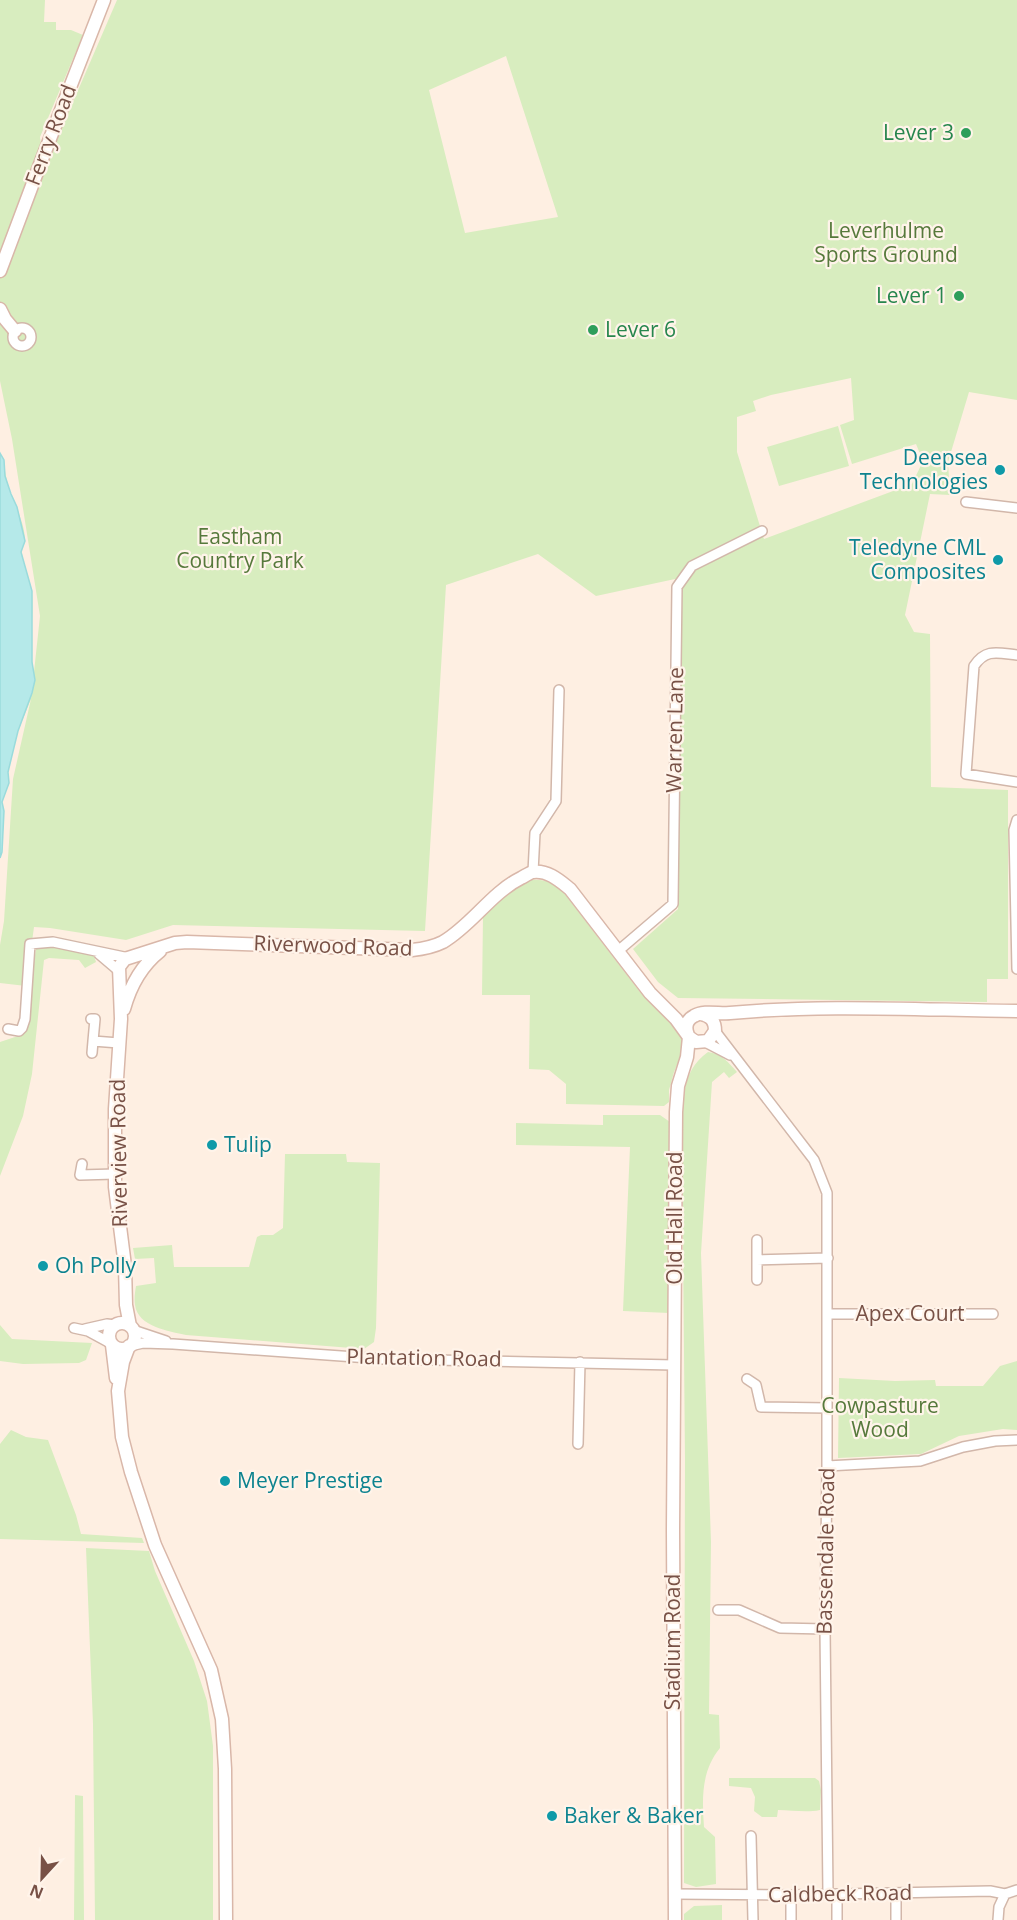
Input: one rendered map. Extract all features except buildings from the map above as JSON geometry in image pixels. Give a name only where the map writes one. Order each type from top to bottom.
[{"type":"street","name":"Ferry Road","points":[[0,271],[104,0]]},
{"type":"street","points":[[0,309],[15,331]]},
{"type":"street","points":[[966,502],[1017,508]]},
{"type":"street","name":"Warren Lane","points":[[618,951],[674,904],[677,587],[692,566],[762,531]]},
{"type":"street","points":[[1017,655],[993,652],[980,657],[974,666],[966,774],[1017,782]]},
{"type":"street","points":[[559,690],[556,801],[535,833],[533,872],[555,877],[570,889],[650,993],[696,1042],[705,1042],[715,1031],[733,1019],[752,1011]]},
{"type":"street","points":[[1017,820],[1014,830],[1017,969]]},
{"type":"street","name":"Riverwood Road","points":[[129,958],[187,942],[412,950],[428,948],[453,935],[509,884],[533,872]]},
{"type":"street","points":[[8,1029],[19,1031],[25,1019],[30,944],[53,942],[129,958],[139,963],[139,975]]},
{"type":"street","points":[[92,950],[129,980],[139,975],[150,960],[170,945]]},
{"type":"street","points":[[119,971],[120,964],[129,958]]},
{"type":"street","name":"Riverview Road","points":[[119,971],[121,1019],[115,1109],[115,1174],[125,1266],[126,1312],[131,1328]]},
{"type":"street","name":"Riverview Road","points":[[121,1019],[130,991],[139,975]]},
{"type":"street","points":[[662,1005],[676,1011],[701,1014],[780,1009],[1017,1011]]},
{"type":"street","points":[[688,1036],[686,1026],[695,1015],[706,1015],[713,1021],[715,1031]]},
{"type":"street","points":[[92,1019],[95,1019],[92,1053]]},
{"type":"street","name":"Bassendale Road","points":[[715,1031],[814,1160],[827,1192],[825,1629],[832,1894],[837,1920]]},
{"type":"street","name":"Old Hall Road","points":[[674,1365],[676,1112],[678,1086],[688,1050],[688,1036]]},
{"type":"street","points":[[93,1041],[119,1043]]},
{"type":"street","name":"Old Hall Road","points":[[683,1072],[705,1042]]},
{"type":"street","name":"Bassendale Road","points":[[705,1042],[734,1058]]},
{"type":"street","points":[[82,1164],[80,1174],[115,1174]]},
{"type":"street","points":[[757,1240],[757,1280]]},
{"type":"street","points":[[757,1260],[828,1258]]},
{"type":"street","name":"Riverview Road","points":[[115,1325],[125,1288]]},
{"type":"street","name":"Apex Court","points":[[827,1314],[993,1314]]},
{"type":"street","points":[[118,1391],[123,1362],[134,1338],[131,1328],[123,1323],[78,1328],[100,1336],[119,1348],[130,1346]]},
{"type":"street","points":[[115,1325],[110,1332],[110,1341],[122,1437],[131,1472],[155,1545],[211,1670],[222,1719],[225,1769],[226,1920]]},
{"type":"street","name":"Plantation Road","points":[[131,1328],[173,1344]]},
{"type":"street","name":"Plantation Road","points":[[130,1346],[143,1343],[173,1344],[383,1359],[674,1365]]},
{"type":"street","points":[[578,1444],[580,1362]]},
{"type":"street","name":"Stadium Road","points":[[674,1365],[675,1920]]},
{"type":"street","points":[[747,1379],[756,1385],[761,1407],[827,1408]]},
{"type":"street","points":[[827,1466],[920,1461],[963,1447],[995,1441],[1017,1440]]},
{"type":"street","points":[[718,1610],[739,1610],[780,1628],[825,1629]]},
{"type":"street","points":[[751,1836],[753,1920]]},
{"type":"street","name":"Caldbeck Road","points":[[675,1894],[791,1895],[1014,1891]]},
{"type":"street","name":"Caldbeck Road","points":[[999,1920],[999,1907],[1014,1891]]},
{"type":"street","points":[[896,1893],[896,1920]]},
{"type":"street","points":[[791,1895],[791,1920]]},
{"type":"green space","points":[[0,0],[45,0],[44,22],[56,22],[56,30],[71,30],[83,35],[40,137],[44,169],[117,0],[1017,0],[1017,400],[969,392],[948,462],[950,495],[930,494],[905,615],[914,632],[930,634],[931,787],[1008,790],[1008,979],[987,979],[987,1002],[678,998],[658,982],[633,949],[678,909],[680,583],[675,579],[596,596],[538,554],[446,585],[425,931],[173,925],[126,940],[34,927],[26,986],[0,983],[0,945],[4,921],[13,779],[31,699],[18,731],[8,772],[9,783],[2,802],[4,811],[0,858],[0,453],[25,534],[22,552],[32,594],[31,653],[34,672],[40,616],[12,439],[0,381]],"holes":[[[506,56],[558,217],[465,233],[429,90]],[[851,378],[854,420],[840,425],[852,464],[916,444],[923,461],[912,484],[764,539],[737,452],[737,417],[756,411],[753,401]]]},
{"type":"green space","points":[[838,426],[849,466],[779,486],[767,447]]},
{"type":"green space","points":[[530,880],[554,884],[561,889],[640,992],[677,1028],[683,1042],[682,1053],[669,1090],[669,1102],[664,1106],[566,1104],[566,1084],[549,1070],[529,1069],[530,995],[482,995],[483,916],[519,884]]},
{"type":"green space","points":[[37,944],[93,953],[96,962],[85,968],[79,960],[49,958],[44,960],[32,1074],[23,1116],[0,1176],[0,1042],[21,1035]]},
{"type":"green space","points":[[708,1052],[721,1057],[737,1072],[729,1078],[724,1072],[712,1082],[701,1253],[711,1542],[709,1714],[719,1715],[720,1748],[709,1766],[703,1796],[704,1827],[715,1837],[716,1884],[696,1887],[684,1883],[685,1459],[682,1139],[684,1091],[687,1080],[699,1060]]},
{"type":"green space","points":[[603,1115],[660,1115],[670,1122],[669,1313],[623,1311],[630,1147],[516,1145],[516,1123],[603,1125]]},
{"type":"green space","points":[[285,1154],[346,1154],[347,1162],[380,1163],[374,1342],[364,1349],[186,1335],[155,1327],[142,1318],[135,1305],[136,1286],[156,1283],[154,1258],[135,1259],[133,1248],[172,1245],[174,1267],[249,1267],[257,1237],[273,1235],[283,1228]]},
{"type":"green space","points":[[0,1325],[12,1339],[92,1343],[86,1360],[79,1363],[23,1364],[0,1361]]},
{"type":"green space","name":"Cowpasture Wood","points":[[1017,1361],[1017,1430],[1003,1429],[959,1436],[921,1454],[838,1458],[839,1378],[895,1381],[935,1380],[936,1386],[983,1386],[1000,1366]]},
{"type":"green space","points":[[11,1430],[26,1437],[48,1440],[81,1534],[142,1538],[144,1543],[0,1539],[0,1444]]},
{"type":"green space","points":[[86,1548],[149,1551],[155,1571],[194,1661],[207,1701],[213,1746],[213,1920],[95,1920],[93,1724]]},
{"type":"green space","points":[[729,1778],[815,1778],[819,1781],[821,1790],[820,1810],[778,1810],[777,1817],[762,1817],[754,1811],[755,1797],[751,1788],[729,1786]]},
{"type":"green space","points":[[75,1795],[83,1796],[84,1920],[74,1920]]},
{"type":"green space","points":[[722,1905],[722,1920],[684,1920],[684,1914],[694,1906]]},
{"type":"water","points":[[0,453],[4,460],[5,476],[17,507],[25,541],[21,552],[32,591],[32,662],[35,680],[18,731],[8,772],[9,783],[2,802],[4,811],[0,858]]},
{"type":"place","name":"Lever 3","points":[[966,133]]},
{"type":"place","name":"Lever 1","points":[[959,296]]},
{"type":"place","name":"Lever 6","points":[[593,330]]},
{"type":"place","name":"Deepsea Technologies","points":[[1000,470]]},
{"type":"place","name":"Teledyne CML Composites","points":[[998,560]]},
{"type":"place","name":"Tulip","points":[[212,1145]]},
{"type":"place","name":"Oh Polly","points":[[43,1266]]},
{"type":"place","name":"Meyer Prestige","points":[[225,1481]]},
{"type":"place","name":"Baker & Baker","points":[[552,1816]]},
{"type":"park label","name":"Leverhulme Sports Ground","points":[[886,243]]},
{"type":"park label","name":"Eastham Country Park","points":[[240,549]]}]
